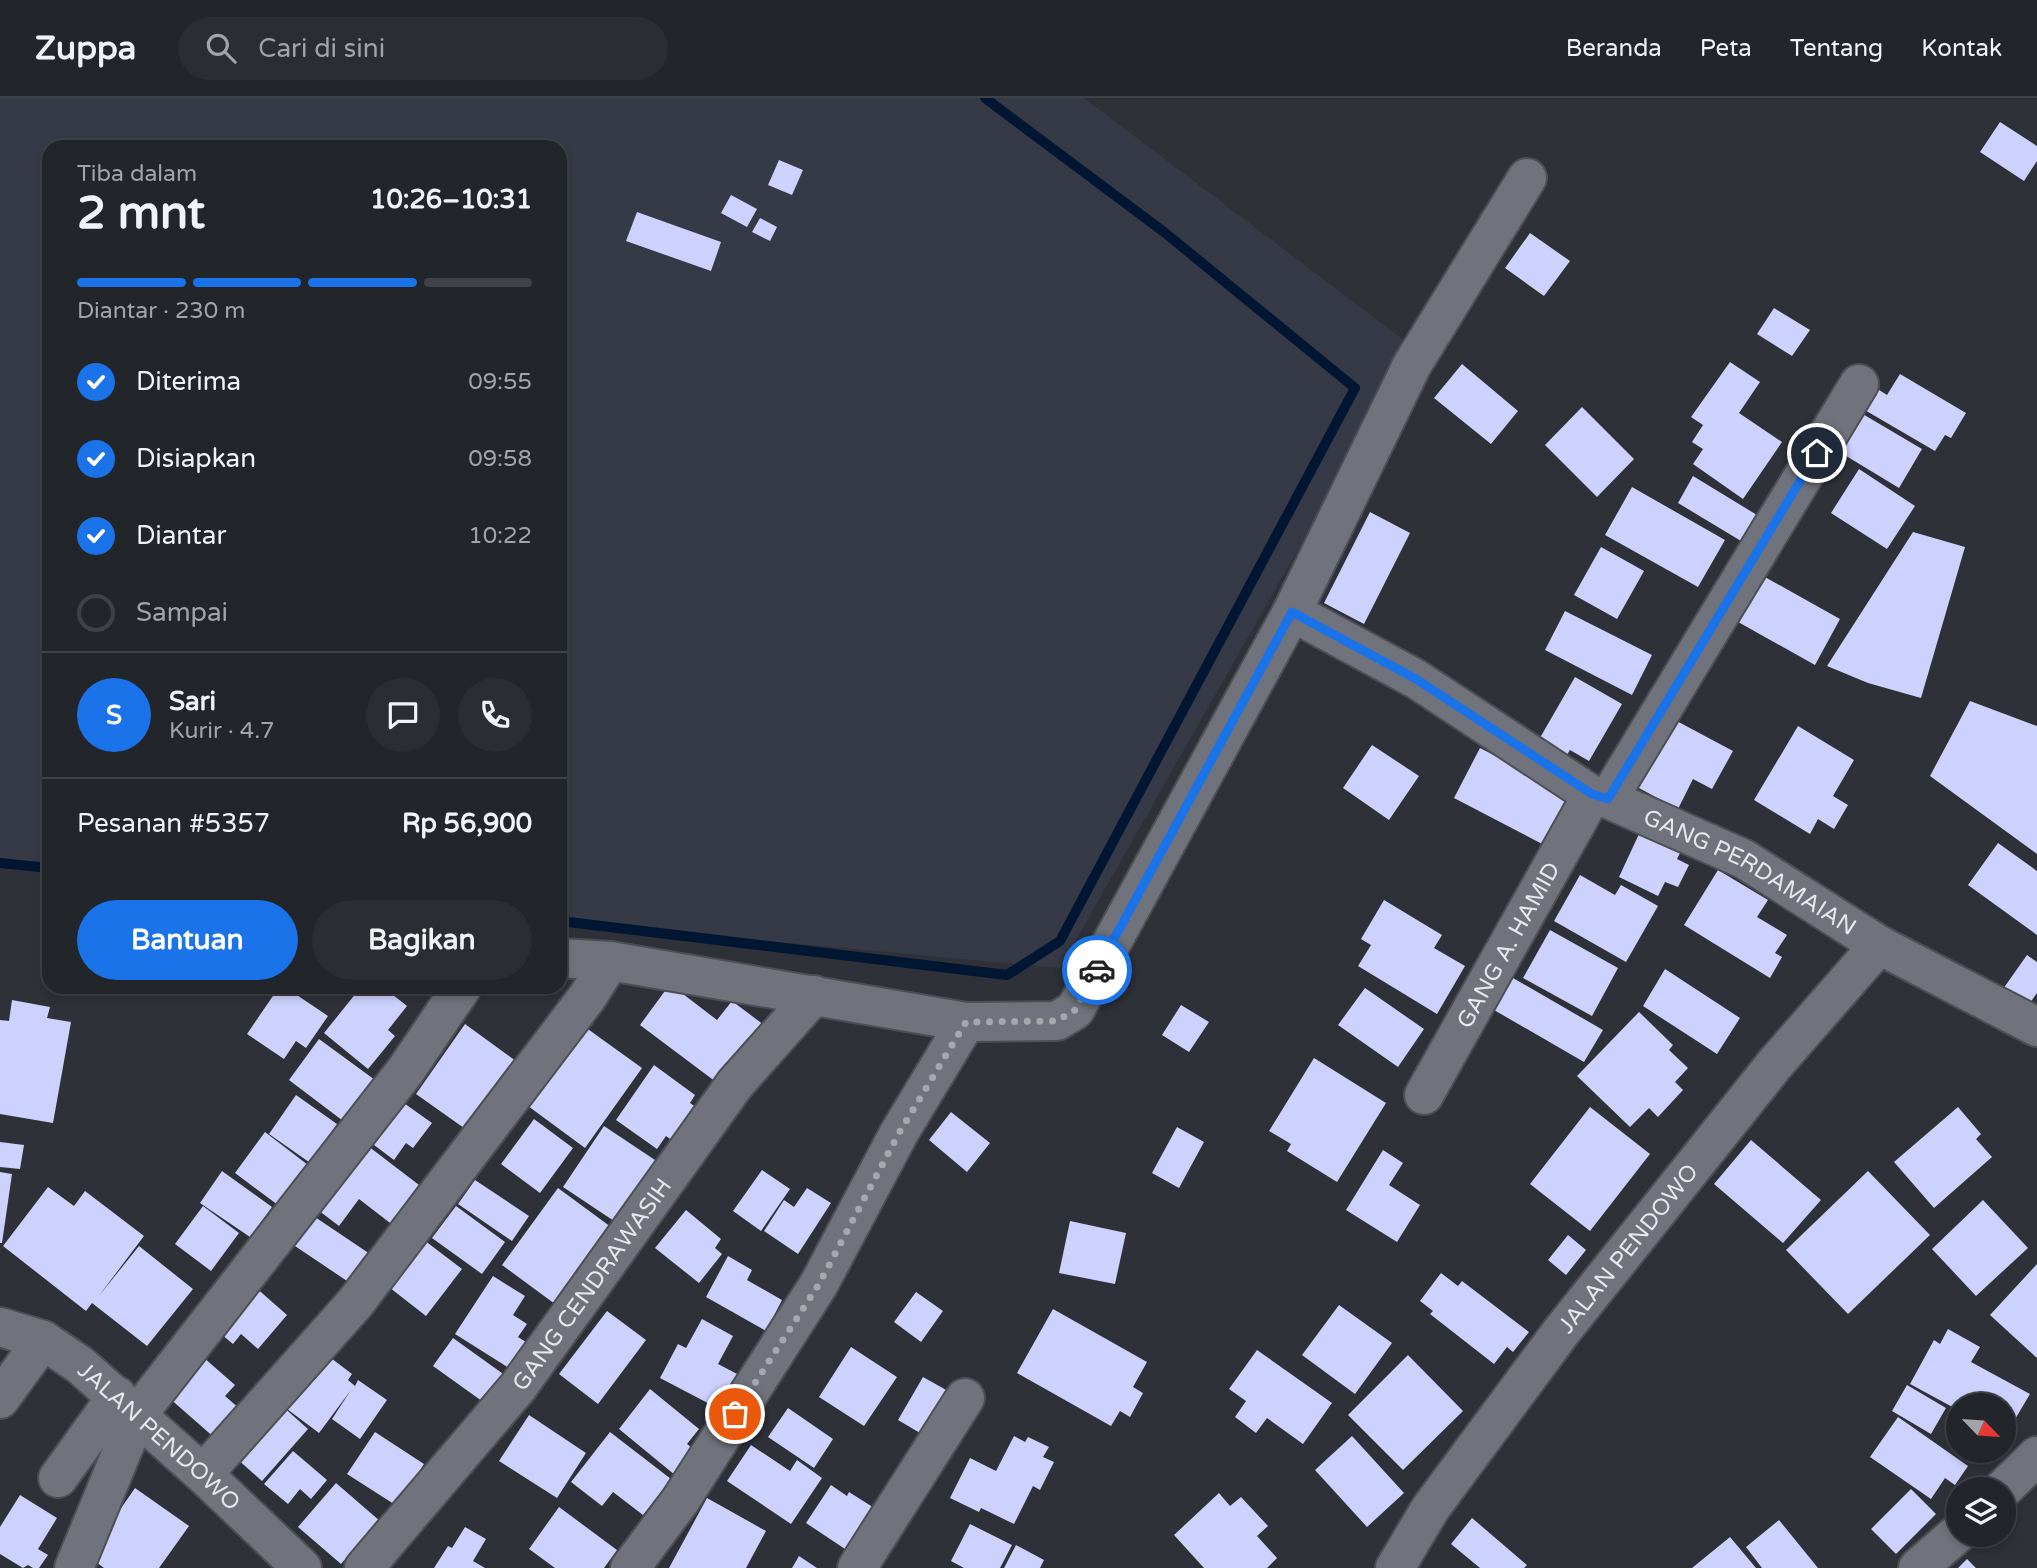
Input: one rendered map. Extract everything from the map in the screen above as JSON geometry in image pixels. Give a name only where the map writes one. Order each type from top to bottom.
[{"type":"street","points":[[567,958],[610,961],[966,1022],[1057,1021],[1075,1010],[1292,612],[1412,365],[1527,178]]},
{"type":"street","name":"GANG A. HAMID","points":[[1424,1095],[1600,797],[1859,384]]},
{"type":"street","name":"GANG PERDAMAIAN","points":[[1292,612],[1416,679],[1600,797],[1744,859],[1879,945],[2037,1027]]},
{"type":"street","name":"JALAN PENDOWO","points":[[1397,1567],[1430,1509],[1561,1332],[1774,1065],[1879,945]]},
{"type":"street","points":[[203,1474],[356,1303],[588,996],[610,961]]},
{"type":"street","points":[[58,1478],[127,1406],[406,1070],[456,994]]},
{"type":"street","name":"GANG CENDRAWASIH","points":[[364,1568],[518,1387],[735,1084],[814,995]]},
{"type":"street","points":[[630,1568],[680,1501],[819,1284],[899,1133],[966,1022]]},
{"type":"street","name":"JALAN PENDOWO","points":[[0,1327],[43,1340],[80,1365],[203,1474],[302,1568]]},
{"type":"street","points":[[0,1399],[43,1340]]},
{"type":"street","points":[[857,1568],[965,1398]]},
{"type":"street","points":[[74,1568],[127,1406]]},
{"type":"street","points":[[2015,1477],[2037,1456]]},
{"type":"street","points":[[1918,1568],[1946,1544]]},
{"type":"shaded area","points":[[0,98],[1084,98],[1413,347],[1060,968],[567,923],[567,140],[42,140],[42,873],[0,867]]},
{"type":"building","points":[[2000,122],[2037,146],[2037,161],[2024,181],[1980,152]]},
{"type":"building","points":[[779,160],[803,170],[792,195],[768,185]]},
{"type":"building","points":[[731,195],[757,209],[747,227],[721,213]]},
{"type":"building","points":[[637,212],[721,242],[711,271],[626,241]]},
{"type":"building","points":[[760,218],[777,227],[770,241],[752,232]]},
{"type":"building","points":[[1530,233],[1570,261],[1544,296],[1505,268]]},
{"type":"building","points":[[1774,308],[1810,330],[1792,356],[1757,334]]},
{"type":"building","points":[[1730,362],[1760,382],[1739,413],[1782,442],[1743,499],[1693,464],[1703,449],[1692,442],[1703,425],[1691,417]]},
{"type":"building","points":[[1462,364],[1518,411],[1491,444],[1434,398]]},
{"type":"building","points":[[1900,374],[1966,413],[1951,438],[1945,435],[1935,451],[1863,409],[1876,388],[1887,395]]},
{"type":"building","points":[[1582,407],[1634,459],[1597,497],[1545,445]]},
{"type":"building","points":[[1861,413],[1922,449],[1899,488],[1838,451]]},
{"type":"building","points":[[1859,469],[1915,506],[1887,549],[1831,513]]},
{"type":"building","points":[[1693,476],[1757,515],[1741,541],[1678,503]]},
{"type":"building","points":[[1632,487],[1725,540],[1698,587],[1605,535]]},
{"type":"building","points":[[1370,512],[1410,533],[1364,624],[1324,603]]},
{"type":"building","points":[[1913,532],[1965,547],[1921,698],[1868,683],[1827,666]]},
{"type":"building","points":[[1601,547],[1644,571],[1617,619],[1574,595]]},
{"type":"building","points":[[1756,572],[1840,619],[1815,665],[1731,618]]},
{"type":"building","points":[[1565,611],[1652,655],[1632,695],[1545,650]]},
{"type":"building","points":[[1575,677],[1622,704],[1589,761],[1570,750],[1565,758],[1537,743]]},
{"type":"building","points":[[1970,701],[2037,726],[2037,854],[1930,776]]},
{"type":"building","points":[[1673,719],[1733,751],[1712,789],[1693,779],[1678,809],[1637,787]]},
{"type":"building","points":[[1798,726],[1854,760],[1833,796],[1848,805],[1834,829],[1818,819],[1810,834],[1754,800]]},
{"type":"building","points":[[1372,745],[1419,776],[1389,820],[1343,788]]},
{"type":"building","points":[[1480,748],[1573,796],[1546,846],[1454,798]]},
{"type":"building","points":[[1639,834],[1680,853],[1677,859],[1689,865],[1678,887],[1665,882],[1658,896],[1619,877]]},
{"type":"building","points":[[1998,843],[2037,871],[2037,935],[1968,885]]},
{"type":"building","points":[[1718,870],[1768,900],[1757,917],[1787,935],[1775,953],[1782,957],[1770,978],[1684,925]]},
{"type":"building","points":[[1580,875],[1615,895],[1621,885],[1658,906],[1626,962],[1554,921]]},
{"type":"building","points":[[1384,900],[1442,935],[1434,948],[1465,966],[1437,1014],[1358,966],[1371,945],[1361,939]]},
{"type":"building","points":[[1550,930],[1618,968],[1592,1016],[1523,978]]},
{"type":"building","points":[[2027,955],[2037,962],[2037,993],[2027,1007],[2003,989]]},
{"type":"building","points":[[1665,969],[1740,1018],[1717,1054],[1643,1006]]},
{"type":"building","points":[[1513,978],[1603,1030],[1584,1062],[1494,1010]]},
{"type":"building","points":[[670,984],[717,1020],[732,1001],[764,1025],[720,1085],[640,1025]]},
{"type":"building","points":[[1365,988],[1424,1029],[1398,1067],[1338,1025]]},
{"type":"building","points":[[274,994],[295,994],[328,1016],[306,1048],[296,1041],[284,1059],[247,1034]]},
{"type":"building","points":[[355,994],[392,994],[407,1006],[388,1030],[395,1036],[368,1069],[324,1033]]},
{"type":"building","points":[[12,1000],[50,1007],[47,1018],[71,1022],[53,1123],[0,1114],[0,1020],[9,1021]]},
{"type":"building","points":[[1181,1005],[1209,1022],[1189,1052],[1162,1035]]},
{"type":"building","points":[[1639,1012],[1673,1045],[1669,1050],[1688,1068],[1675,1082],[1683,1090],[1658,1117],[1649,1108],[1630,1127],[1577,1076]]},
{"type":"building","points":[[465,1024],[520,1064],[471,1133],[416,1094]]},
{"type":"building","points":[[585,1027],[642,1068],[585,1148],[528,1106]]},
{"type":"building","points":[[319,1039],[386,1088],[355,1130],[289,1080]]},
{"type":"building","points":[[1314,1058],[1386,1103],[1337,1182],[1287,1151],[1291,1144],[1269,1131]]},
{"type":"building","points":[[654,1065],[695,1095],[690,1103],[704,1113],[680,1146],[666,1136],[657,1149],[616,1120]]},
{"type":"building","points":[[296,1095],[337,1124],[322,1145],[328,1149],[316,1167],[269,1134]]},
{"type":"building","points":[[401,1101],[432,1123],[413,1148],[406,1143],[394,1160],[370,1142]]},
{"type":"building","points":[[1590,1107],[1650,1154],[1590,1231],[1530,1184]]},
{"type":"building","points":[[1958,1107],[1981,1134],[1976,1139],[1992,1157],[1934,1208],[1894,1162]]},
{"type":"building","points":[[951,1112],[990,1143],[967,1172],[929,1140]]},
{"type":"building","points":[[534,1119],[573,1148],[540,1193],[501,1164]]},
{"type":"building","points":[[604,1126],[664,1166],[623,1227],[563,1187]]},
{"type":"building","points":[[1177,1127],[1204,1142],[1179,1188],[1152,1173]]},
{"type":"building","points":[[265,1132],[308,1165],[278,1205],[235,1173]]},
{"type":"building","points":[[1751,1140],[1821,1200],[1783,1243],[1714,1184]]},
{"type":"building","points":[[0,1142],[24,1145],[20,1169],[0,1167]]},
{"type":"building","points":[[368,1146],[423,1188],[394,1226],[359,1199],[339,1226],[318,1210]]},
{"type":"building","points":[[1383,1150],[1403,1163],[1389,1185],[1420,1205],[1397,1242],[1346,1210]]},
{"type":"building","points":[[762,1170],[790,1189],[761,1231],[733,1211]]},
{"type":"building","points":[[222,1171],[272,1207],[250,1237],[200,1203]]},
{"type":"building","points":[[1868,1171],[1930,1235],[1848,1314],[1786,1250]]},
{"type":"building","points":[[0,1172],[12,1174],[2,1243],[0,1243]]},
{"type":"building","points":[[475,1180],[529,1216],[512,1241],[458,1204]]},
{"type":"building","points":[[48,1187],[74,1206],[85,1191],[144,1236],[98,1297],[139,1246],[193,1289],[147,1346],[92,1303],[86,1311],[3,1246]]},
{"type":"building","points":[[558,1188],[611,1227],[555,1304],[502,1265]]},
{"type":"building","points":[[807,1188],[831,1203],[798,1254],[764,1231],[784,1200],[794,1207]]},
{"type":"building","points":[[1983,1200],[2028,1248],[1976,1296],[1932,1249]]},
{"type":"building","points":[[203,1206],[239,1233],[211,1271],[175,1244]]},
{"type":"building","points":[[456,1206],[505,1242],[482,1274],[432,1238]]},
{"type":"building","points":[[686,1210],[721,1239],[715,1248],[722,1254],[699,1283],[655,1248]]},
{"type":"building","points":[[312,1215],[370,1254],[350,1283],[292,1244]]},
{"type":"building","points":[[1070,1221],[1126,1233],[1115,1284],[1059,1273]]},
{"type":"building","points":[[1568,1235],[1586,1250],[1566,1275],[1548,1260]]},
{"type":"building","points":[[420,1237],[462,1269],[426,1316],[385,1284]]},
{"type":"building","points":[[728,1256],[752,1270],[747,1280],[782,1300],[766,1331],[706,1297]]},
{"type":"building","points":[[2037,1264],[2037,1358],[1990,1315]]},
{"type":"building","points":[[1441,1273],[1458,1286],[1462,1281],[1529,1332],[1513,1352],[1507,1347],[1494,1364],[1430,1314],[1433,1311],[1420,1301]]},
{"type":"building","points":[[493,1276],[525,1296],[513,1315],[527,1324],[518,1337],[526,1342],[509,1368],[455,1334]]},
{"type":"building","points":[[253,1285],[287,1315],[258,1349],[241,1334],[233,1344],[215,1329]]},
{"type":"building","points":[[916,1292],[943,1311],[921,1342],[894,1322]]},
{"type":"building","points":[[1339,1305],[1392,1343],[1355,1394],[1302,1355]]},
{"type":"building","points":[[1053,1309],[1147,1362],[1133,1387],[1143,1393],[1130,1417],[1120,1411],[1111,1426],[1017,1373]]},
{"type":"building","points":[[607,1311],[646,1340],[598,1404],[559,1374]]},
{"type":"building","points":[[702,1319],[733,1336],[718,1364],[741,1376],[723,1411],[660,1378],[678,1344],[686,1348]]},
{"type":"building","points":[[1948,1329],[1980,1347],[1971,1362],[2030,1394],[2016,1418],[2016,1393],[1946,1393],[1946,1404],[1910,1384],[1934,1340],[1940,1344]]},
{"type":"building","points":[[453,1338],[506,1376],[486,1404],[433,1366]]},
{"type":"building","points":[[851,1347],[897,1377],[864,1426],[819,1397]]},
{"type":"building","points":[[1257,1350],[1332,1403],[1303,1444],[1267,1418],[1256,1433],[1235,1417],[1246,1401],[1229,1389]]},
{"type":"building","points":[[323,1352],[352,1374],[348,1380],[355,1386],[358,1380],[387,1400],[360,1439],[332,1419],[351,1390],[319,1433],[283,1406]]},
{"type":"building","points":[[1408,1355],[1463,1411],[1403,1470],[1348,1415]]},
{"type":"building","points":[[203,1357],[235,1385],[225,1396],[241,1410],[216,1439],[168,1397]]},
{"type":"building","points":[[923,1377],[957,1396],[932,1440],[898,1420]]},
{"type":"building","points":[[1907,1385],[1946,1408],[1931,1434],[1892,1411]]},
{"type":"building","points":[[650,1389],[699,1429],[687,1444],[695,1450],[675,1475],[619,1429]]},
{"type":"building","points":[[281,1405],[308,1429],[262,1481],[235,1457]]},
{"type":"building","points":[[788,1408],[833,1439],[814,1468],[768,1437]]},
{"type":"building","points":[[529,1415],[586,1453],[557,1498],[499,1461]]},
{"type":"building","points":[[1898,1417],[1946,1451],[1946,1463],[1964,1463],[1968,1466],[1960,1477],[1946,1477],[1931,1499],[1870,1457]]},
{"type":"building","points":[[375,1432],[424,1464],[397,1506],[347,1474]]},
{"type":"building","points":[[610,1432],[671,1479],[643,1515],[613,1492],[602,1506],[571,1482]]},
{"type":"building","points":[[1014,1436],[1025,1442],[1028,1437],[1049,1447],[1043,1457],[1054,1462],[1040,1490],[1033,1486],[1014,1524],[981,1508],[979,1512],[950,1498],[970,1458],[996,1471]]},
{"type":"building","points":[[1352,1436],[1404,1493],[1367,1527],[1315,1470]]},
{"type":"building","points":[[751,1445],[790,1471],[797,1460],[822,1478],[791,1524],[727,1481]]},
{"type":"building","points":[[293,1451],[327,1480],[311,1499],[300,1489],[288,1504],[264,1484]]},
{"type":"building","points":[[336,1483],[388,1528],[375,1544],[365,1536],[341,1564],[298,1527]]},
{"type":"building","points":[[831,1485],[847,1496],[849,1492],[879,1511],[851,1553],[806,1523]]},
{"type":"building","points":[[135,1488],[189,1526],[159,1568],[104,1568],[88,1556]]},
{"type":"building","points":[[1911,1489],[1936,1514],[1896,1554],[1871,1529]]},
{"type":"building","points":[[1219,1493],[1230,1506],[1241,1497],[1268,1526],[1257,1536],[1277,1558],[1267,1568],[1204,1568],[1174,1535]]},
{"type":"building","points":[[20,1495],[57,1518],[38,1549],[48,1555],[39,1568],[28,1565],[23,1568],[0,1554],[0,1527]]},
{"type":"building","points":[[707,1498],[766,1531],[746,1568],[669,1568]]},
{"type":"building","points":[[559,1507],[617,1550],[604,1568],[555,1568],[529,1549]]},
{"type":"building","points":[[1472,1518],[1527,1565],[1524,1568],[1480,1568],[1451,1544]]},
{"type":"building","points":[[1779,1520],[1818,1568],[1762,1568],[1746,1547]]},
{"type":"building","points":[[970,1524],[1012,1545],[1000,1568],[964,1568],[951,1561]]},
{"type":"building","points":[[465,1527],[486,1539],[473,1561],[485,1568],[434,1568],[448,1546],[452,1548]]},
{"type":"building","points":[[1730,1537],[1756,1568],[1692,1568]]},
{"type":"building","points":[[1016,1545],[1044,1560],[1040,1568],[1004,1568]]},
{"type":"building","points":[[799,1556],[817,1568],[792,1568]]},
{"type":"building","points":[[1967,1559],[1976,1568],[1958,1568]]},
{"type":"waterway","points":[[567,922],[1007,975],[1060,941],[1355,388],[1164,232],[985,98]]},
{"type":"waterway","points":[[0,863],[42,867]]},
{"type":"way so far","points":[[735,1414],[819,1284],[899,1133],[966,1022],[1057,1021],[1075,1010],[1097,970]]},
{"type":"route","points":[[1097,970],[1292,612],[1416,679],[1592,794],[1608,799],[1817,453]]}]
